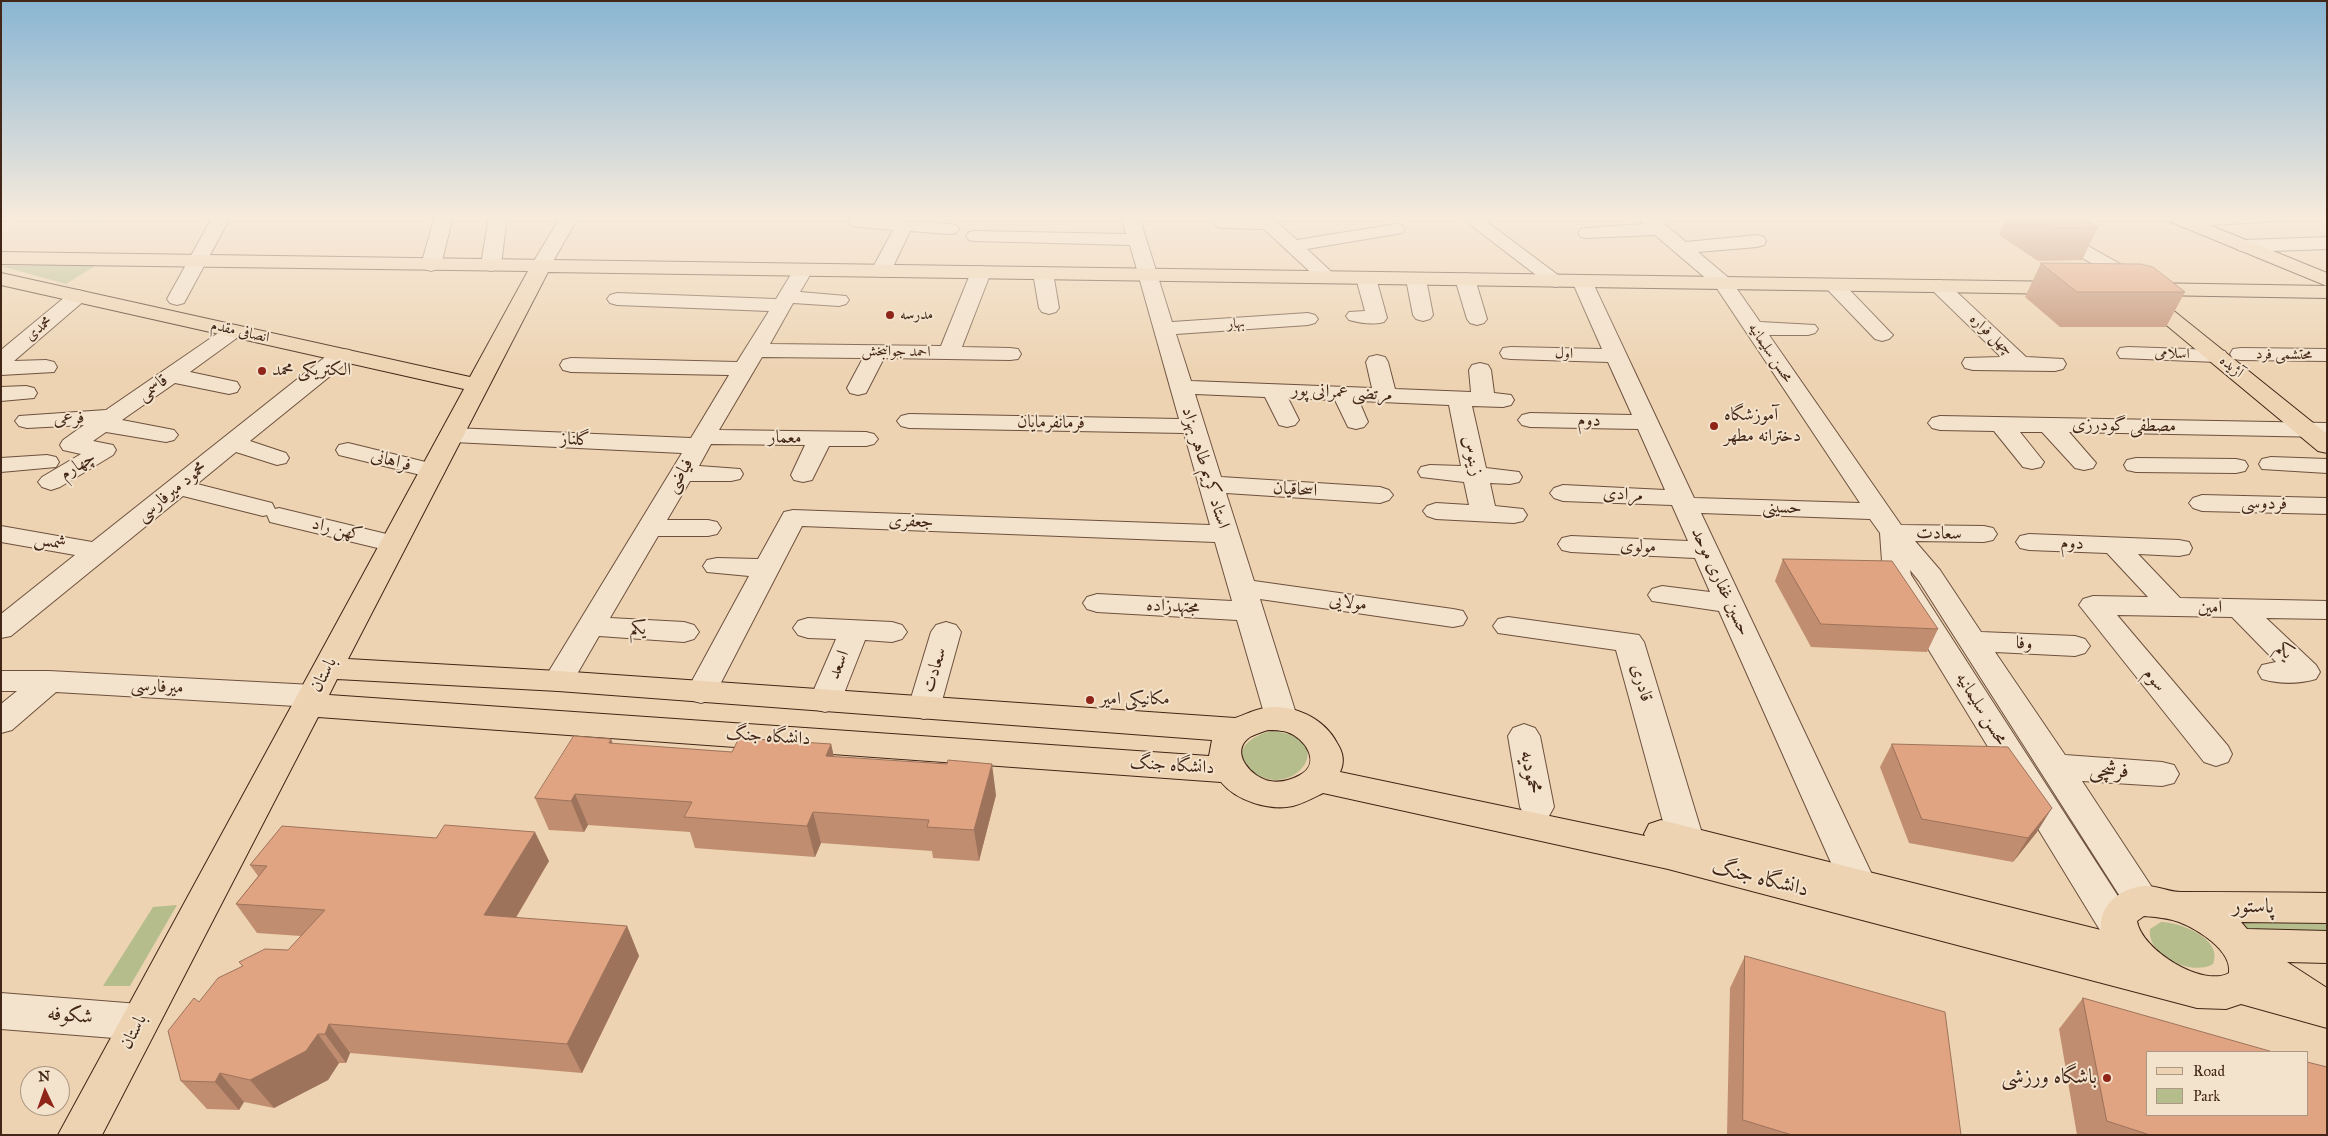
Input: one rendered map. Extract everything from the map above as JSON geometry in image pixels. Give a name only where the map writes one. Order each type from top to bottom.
[{"type":"main road","points":[[82,284],[103,269]]},
{"type":"main road","name":"باستان","points":[[79,1135],[540,269]]},
{"type":"main road","points":[[739,269],[2086,288]]},
{"type":"main road","points":[[2301,269],[2327,280]]},
{"type":"main road","name":"انصافی مقدم","points":[[1,279],[82,284],[234,331],[479,386]]},
{"type":"main road","points":[[2140,289],[2327,292]]},
{"type":"main road","name":"آژیده","points":[[2140,289],[2241,354],[2320,427],[2327,446]]},
{"type":"main road","name":"آژیده","points":[[2140,289],[2216,356],[2320,427]]},
{"type":"main road","points":[[328,668],[558,681],[1237,730]]},
{"type":"main road","name":"دانشگاه جنگ","points":[[311,701],[1228,770]]},
{"type":"main road","points":[[1265,719],[1282,720],[1298,724],[1311,731],[1321,741],[1327,752],[1323,772],[1308,788],[1294,793],[1271,794],[1248,788],[1236,780],[1228,770],[1224,759],[1224,748],[1229,738],[1237,730],[1250,723],[1265,719]]},
{"type":"main road","name":"دانشگاه جنگ","points":[[1323,772],[1537,807],[1686,840],[1858,883],[2127,942]]},
{"type":"main road","name":"دانشگاه جنگ","points":[[1323,772],[1668,855],[2197,991]]},
{"type":"main road","points":[[2240,961],[2230,992],[2197,991],[2163,977],[2127,942],[2118,918],[2123,910],[2131,904],[2161,903],[2211,922],[2240,961],[2327,1010]]},
{"type":"main road","name":"پاستور","points":[[2161,903],[2327,908]]},
{"type":"main road","name":"پاستور","points":[[2240,961],[2327,947]]},
{"type":"street","points":[[176,299],[193,269]]},
{"type":"street","name":"استاد کریم طاهر بهزاد","points":[[1145,269],[1282,720]]},
{"type":"street","points":[[1318,269],[1327,277]]},
{"type":"street","points":[[1550,269],[1569,281]]},
{"type":"street","name":"محسن سلیمانیه","points":[[1707,269],[1723,283],[1886,522],[1930,576],[2056,768],[2161,903]]},
{"type":"street","points":[[2108,269],[2140,289]]},
{"type":"street","name":"فیاضی","points":[[558,681],[803,270]]},
{"type":"street","name":"احمد جوانبخش","points":[[571,365],[750,359],[877,352],[949,353],[981,272]]},
{"type":"street","points":[[1043,273],[1049,308]]},
{"type":"street","points":[[1356,316],[1376,318],[1366,278]]},
{"type":"street","points":[[1416,279],[1423,316]]},
{"type":"street","points":[[1465,279],[1477,319]]},
{"type":"street","name":"حسین غفاری موحد","points":[[1569,281],[1617,356],[1858,883]]},
{"type":"street","name":"محمدی","points":[[1,361],[82,284]]},
{"type":"street","points":[[1834,285],[1872,335],[1903,335]]},
{"type":"street","name":"چهل فواره","points":[[1939,286],[2021,364]]},
{"type":"street","points":[[617,299],[839,300]]},
{"type":"street","name":"بهار","points":[[1163,329],[1308,319]]},
{"type":"street","points":[[1754,328],[1808,329]]},
{"type":"street","name":"قاسمی","points":[[72,445],[234,331]]},
{"type":"street","points":[[858,388],[877,352]]},
{"type":"street","points":[[949,353],[1010,354]]},
{"type":"street","name":"اول","points":[[1511,353],[1617,356]]},
{"type":"street","name":"اسلامی","points":[[2128,353],[2216,356]]},
{"type":"street","name":"محتشمی فرد","points":[[2241,354],[2327,356]]},
{"type":"street","name":"محمود میرفارسی","points":[[7,619],[98,551],[342,355]]},
{"type":"street","points":[[1377,362],[1385,395]]},
{"type":"street","points":[[1973,363],[2055,364]]},
{"type":"street","points":[[1,368],[46,367]]},
{"type":"street","name":"زینوس","points":[[1480,370],[1482,399],[1477,474],[1484,514]]},
{"type":"street","points":[[171,375],[229,387]]},
{"type":"street","name":"مرتضی عمرانی پور","points":[[1181,387],[1482,399]]},
{"type":"street","points":[[1273,390],[1287,420]]},
{"type":"street","points":[[1,394],[26,392]]},
{"type":"street","points":[[1344,393],[1356,422]]},
{"type":"street","name":"دوم","points":[[1530,420],[1647,422]]},
{"type":"street","name":"فرعی","points":[[27,421],[107,421]]},
{"type":"street","points":[[107,421],[166,435]]},
{"type":"street","name":"فرمانفرمایان","points":[[909,421],[1193,426]]},
{"type":"street","name":"مصطفی گودرزی","points":[[1940,423],[2145,427],[2320,427]]},
{"type":"street","points":[[2001,424],[2032,462]]},
{"type":"street","points":[[2049,425],[2084,463]]},
{"type":"street","points":[[2145,427],[2187,465]]},
{"type":"street","name":"گلناز","points":[[453,435],[701,441]]},
{"type":"street","points":[[803,475],[820,438]]},
{"type":"street","name":"معمار","points":[[701,441],[820,438],[866,439]]},
{"type":"street","points":[[232,444],[277,458]]},
{"type":"street","name":"چهارم","points":[[1,465],[49,472],[104,450],[72,445]]},
{"type":"street","name":"فراهانی","points":[[348,450],[433,472]]},
{"type":"street","points":[[2271,464],[2327,466]]},
{"type":"street","points":[[2136,465],[2236,466]]},
{"type":"street","points":[[1430,472],[1510,477]]},
{"type":"street","points":[[682,473],[731,474]]},
{"type":"street","name":"اسحاقیان","points":[[1210,484],[1380,495]]},
{"type":"street","name":"کهن راد","points":[[178,487],[394,544]]},
{"type":"street","name":"مرادی","points":[[1563,492],[1684,502]]},
{"type":"street","name":"حسینی","points":[[1684,502],[1886,522]]},
{"type":"street","name":"فردوسی","points":[[2202,503],[2327,506]]},
{"type":"street","points":[[1436,511],[1514,515]]},
{"type":"street","name":"جعفری","points":[[701,692],[793,518],[1226,534]]},
{"type":"street","name":"محسن سلیمانیه","points":[[1886,522],[1897,575],[2127,942]]},
{"type":"street","name":"سعادت","points":[[1886,522],[1984,534]]},
{"type":"street","points":[[650,528],[708,528]]},
{"type":"street","name":"شمس","points":[[1,534],[98,551]]},
{"type":"street","name":"دوم","points":[[2029,542],[2179,548]]},
{"type":"street","name":"مولوی","points":[[1571,544],[1706,550]]},
{"type":"street","points":[[2115,546],[2173,607]]},
{"type":"street","points":[[717,566],[767,568]]},
{"type":"street","points":[[1662,595],[1730,603]]},
{"type":"street","name":"مجتهدزاده","points":[[1097,602],[1245,599]]},
{"type":"street","name":"مولایی","points":[[1245,599],[1453,618]]},
{"type":"street","name":"امین","points":[[2093,606],[2327,610]]},
{"type":"street","name":"سوم","points":[[2093,606],[2216,754]]},
{"type":"street","name":"یکم","points":[[2238,608],[2305,672],[2273,672]]},
{"type":"street","name":"یکم","points":[[591,626],[684,632]]},
{"type":"street","name":"قادری","points":[[1508,626],[1629,642],[1686,840]]},
{"type":"street","points":[[808,628],[892,632]]},
{"type":"street","name":"اسعد","points":[[825,701],[854,630]]},
{"type":"street","name":"سعادت","points":[[924,708],[946,632]]},
{"type":"street","name":"وفا","points":[[1973,641],[2075,646]]},
{"type":"street","name":"میرفارسی","points":[[1,680],[49,681],[311,701]]},
{"type":"street","points":[[1,722],[49,681]]},
{"type":"street","name":"محمودیه","points":[[1524,736],[1537,807]]},
{"type":"street","name":"فرشچی","points":[[2056,768],[2162,774]]},
{"type":"street","name":"شکوفه","points":[[1,1011],[139,1022]]},
{"type":"green space","points":[[12,269],[90,269],[66,284]]},
{"type":"green space","points":[[1272,731],[1294,736],[1305,745],[1308,756],[1303,766],[1294,775],[1281,780],[1265,778],[1250,769],[1242,756],[1246,744],[1258,736]]},
{"type":"green space","points":[[177,905],[130,986],[103,986],[153,907]]},
{"type":"green space","points":[[2225,917],[2327,920],[2327,933],[2243,931]]},
{"type":"green space","points":[[2161,922],[2189,929],[2206,940],[2212,947],[2215,955],[2213,964],[2194,968],[2172,961],[2163,955],[2155,947],[2151,939],[2150,929]]},
{"type":"building","points":[[2048,269],[2156,269],[2185,292],[2077,292]]},
{"type":"building","points":[[1783,559],[1892,561],[1938,629],[1821,624]]},
{"type":"building","points":[[574,736],[611,739],[609,743],[732,752],[739,738],[831,744],[826,756],[947,764],[948,760],[992,764],[974,830],[927,827],[929,820],[813,812],[807,826],[684,817],[692,802],[575,794],[571,801],[535,798]]},
{"type":"building","points":[[1892,744],[2008,747],[2052,808],[2028,838],[1922,819]]},
{"type":"building","points":[[445,825],[535,832],[484,915],[627,926],[567,1044],[329,1024],[325,1034],[318,1034],[306,1051],[250,1080],[220,1073],[215,1082],[181,1081],[168,1031],[194,998],[199,1002],[218,978],[243,966],[239,962],[265,949],[288,950],[325,910],[236,904],[267,866],[250,865],[282,826],[436,838]]},
{"type":"building","points":[[1745,956],[1945,1012],[1961,1135],[1792,1135],[1743,1120]]},
{"type":"building","points":[[2083,998],[2269,1051],[2146,1051],[2146,1116],[2308,1116],[2308,1062],[2327,1067],[2327,1135],[2150,1135],[2107,1121]]},
{"type":"place","name":"مدرسه","points":[[890,315]]},
{"type":"place","name":"الکتریکی محمد","points":[[262,371]]},
{"type":"place","name":"آموزشگاه دخترانه مطهر","points":[[1714,426]]},
{"type":"place","name":"مکانیکی امیر","points":[[1090,700]]},
{"type":"place","name":"باشگاه ورزشی","points":[[2107,1078]]}]
